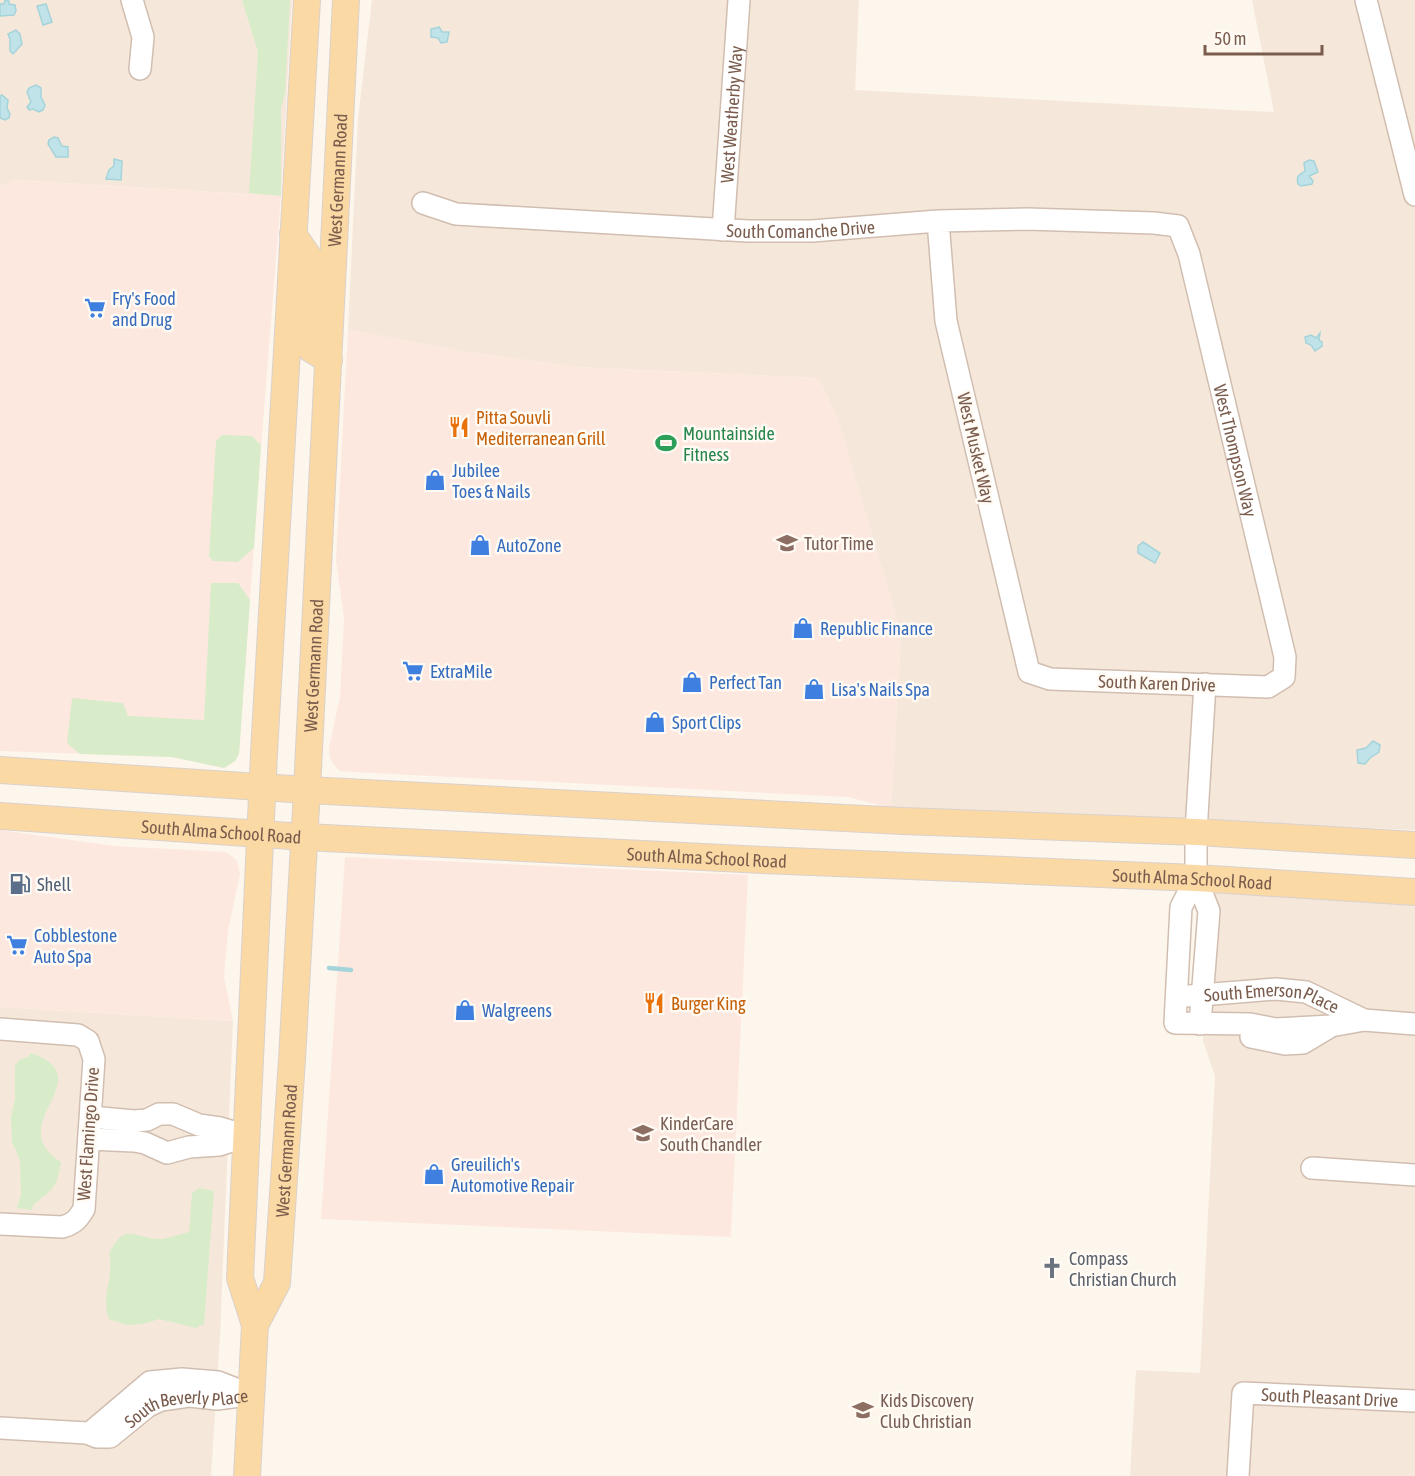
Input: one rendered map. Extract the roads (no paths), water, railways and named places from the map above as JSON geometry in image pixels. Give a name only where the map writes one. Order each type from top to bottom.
[{"type":"main road","name":"West Germann Road","points":[[247,1476],[255,1325],[240,1278],[263,787],[308,0]]},
{"type":"main road","name":"West Germann Road","points":[[255,1325],[277,1283],[305,837],[346,0]]},
{"type":"main road","points":[[293,234],[312,262],[309,339],[311,349],[329,360]]},
{"type":"main road","points":[[0,770],[307,790],[903,821],[1196,832],[1415,845]]},
{"type":"main road","name":"South Alma School Road","points":[[0,816],[305,837],[762,860],[1196,878],[1415,892]]},
{"type":"street","points":[[132,0],[142,37],[140,69]]},
{"type":"street","name":"West Weatherby Way","points":[[723,230],[739,0]]},
{"type":"street","points":[[1366,0],[1415,192]]},
{"type":"street","name":"South Comanche Drive","points":[[423,203],[456,214],[723,230],[812,231],[938,221],[1027,219],[1154,223],[1178,226]]},
{"type":"street","name":"West Musket Way","points":[[938,221],[946,321],[1029,672]]},
{"type":"street","name":"West Thompson Way","points":[[1178,226],[1189,254],[1285,657],[1284,677]]},
{"type":"street","name":"South Karen Drive","points":[[1029,672],[1050,679],[1268,687],[1284,677]]},
{"type":"street","points":[[1200,1024],[1209,911],[1196,878],[1196,832],[1205,684]]},
{"type":"street","points":[[1176,996],[1181,908],[1196,878]]},
{"type":"street","name":"South Emerson Place","points":[[1364,1020],[1306,992],[1276,989],[1176,996],[1175,1023],[1250,1024],[1276,1029],[1331,1026],[1364,1020],[1415,1024]]},
{"type":"street","name":"West Flamingo Drive","points":[[0,1029],[78,1035],[88,1041],[94,1059],[84,1209],[79,1218],[72,1224],[62,1227],[0,1224]]},
{"type":"street","points":[[91,1117],[147,1120],[159,1114],[173,1114],[199,1125],[247,1136]]},
{"type":"street","points":[[145,1143],[147,1120]]},
{"type":"street","points":[[89,1139],[145,1143],[167,1153],[189,1147],[219,1145],[247,1136]]},
{"type":"street","points":[[1312,1168],[1415,1175]]},
{"type":"street","name":"South Beverly Place","points":[[0,1428],[89,1432],[150,1382],[165,1389],[218,1382],[251,1395]]},
{"type":"street","name":"South Pleasant Drive","points":[[1238,1476],[1242,1393],[1415,1401]]},
{"type":"water","points":[[5,0],[15,5],[14,15],[0,16],[0,4],[4,4]]},
{"type":"water","points":[[46,4],[52,22],[43,25],[37,6]]},
{"type":"water","points":[[439,27],[442,32],[449,32],[447,42],[441,43],[438,38],[431,37],[431,29]]},
{"type":"water","points":[[16,30],[20,34],[22,44],[13,54],[10,51],[8,34]]},
{"type":"water","points":[[36,85],[41,88],[41,97],[45,105],[39,112],[29,110],[27,107],[31,102],[27,92],[29,88]]},
{"type":"water","points":[[0,96],[8,100],[7,108],[10,114],[5,120],[0,118]]},
{"type":"water","points":[[54,137],[58,138],[62,146],[68,147],[68,157],[56,157],[48,144],[49,140]]},
{"type":"water","points":[[114,159],[122,161],[121,180],[106,179],[109,170],[114,166]]},
{"type":"water","points":[[1309,160],[1314,161],[1318,172],[1309,176],[1313,181],[1312,184],[1301,186],[1298,184],[1298,177],[1305,171],[1304,163]]},
{"type":"water","points":[[1320,333],[1319,340],[1322,346],[1315,351],[1311,345],[1306,343],[1305,337],[1311,335],[1316,338]]},
{"type":"water","points":[[1143,542],[1160,553],[1155,563],[1138,553],[1138,546]]},
{"type":"water","points":[[1373,741],[1380,745],[1379,752],[1365,764],[1358,763],[1357,750],[1366,748]]},
{"type":"waterway","points":[[329,968],[351,970]]},
{"type":"place","name":"Fry's Food and Drug","points":[[95,308]]},
{"type":"place","name":"Pitta Souvli Mediterranean Grill","points":[[459,427]]},
{"type":"place","name":"Mountainside Fitness","points":[[666,443]]},
{"type":"place","name":"Jubilee Toes & Nails","points":[[435,480]]},
{"type":"place","name":"Tutor Time","points":[[787,543]]},
{"type":"place","name":"AutoZone","points":[[480,545]]},
{"type":"place","name":"Republic Finance","points":[[803,628]]},
{"type":"place","name":"ExtraMile","points":[[413,671]]},
{"type":"place","name":"Perfect Tan","points":[[692,682]]},
{"type":"place","name":"Lisa's Nails Spa","points":[[814,689]]},
{"type":"place","name":"Sport Clips","points":[[655,722]]},
{"type":"place","name":"Shell","points":[[20,884]]},
{"type":"place","name":"Cobblestone Auto Spa","points":[[17,945]]},
{"type":"place","name":"Burger King","points":[[654,1003]]},
{"type":"place","name":"Walgreens","points":[[465,1010]]},
{"type":"place","name":"KinderCare South Chandler","points":[[643,1133]]},
{"type":"place","name":"Greuilich's Automotive Repair","points":[[434,1174]]},
{"type":"place","name":"Compass Christian Church","points":[[1052,1268]]},
{"type":"place","name":"Kids Discovery Club Christian","points":[[863,1410]]}]
